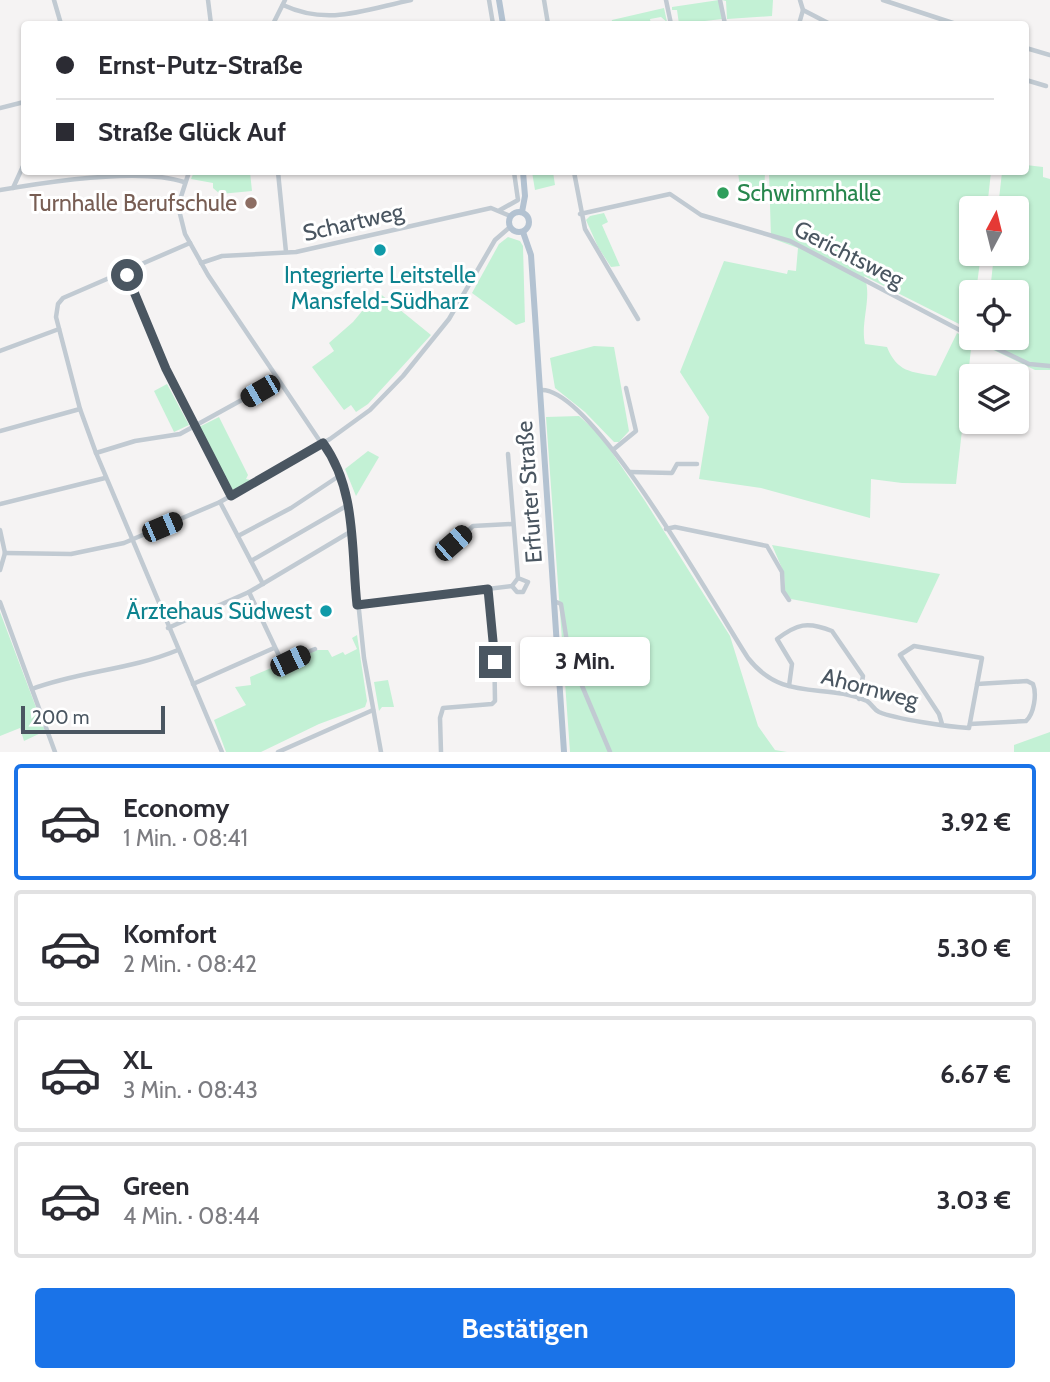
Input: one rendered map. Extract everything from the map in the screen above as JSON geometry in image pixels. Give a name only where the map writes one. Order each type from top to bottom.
[{"type":"main road","points":[[499,0],[502,21]]},
{"type":"main road","points":[[522,212],[510,216],[510,227],[516,232],[523,232],[529,221],[522,212],[525,196],[523,175]]},
{"type":"main road","name":"Erfurter Straße","points":[[523,232],[531,255],[564,752]]},
{"type":"street","points":[[54,0],[60,21]]},
{"type":"street","points":[[208,0],[211,21]]},
{"type":"street","points":[[274,21],[284,2],[305,14],[325,17],[411,0]]},
{"type":"street","points":[[489,0],[492,21]]},
{"type":"street","points":[[544,0],[548,21]]},
{"type":"street","points":[[666,0],[670,21]]},
{"type":"street","points":[[720,0],[724,21]]},
{"type":"street","points":[[800,0],[803,9],[800,21]]},
{"type":"street","points":[[883,0],[947,21]]},
{"type":"street","points":[[803,9],[825,21]]},
{"type":"street","points":[[1029,49],[1050,55]]},
{"type":"street","points":[[1029,81],[1046,86]]},
{"type":"street","points":[[0,108],[21,103]]},
{"type":"street","points":[[13,188],[21,171]]},
{"type":"street","points":[[188,175],[178,214],[190,243],[342,474],[348,505],[357,605],[381,752]]},
{"type":"street","points":[[278,175],[286,252]]},
{"type":"street","points":[[510,216],[500,210],[518,200],[514,175]]},
{"type":"street","points":[[574,175],[585,229],[638,320]]},
{"type":"street","points":[[0,190],[75,179],[161,178],[184,182]]},
{"type":"street","name":"Gerichtsweg","points":[[580,214],[670,194],[701,215],[790,241],[959,330]]},
{"type":"street","name":"Schartweg","points":[[201,263],[222,256],[286,252],[486,209],[500,210]]},
{"type":"street","points":[[5,553],[71,554],[131,540],[220,502],[323,443],[370,410],[403,376],[449,319],[495,240],[510,227]]},
{"type":"street","points":[[190,243],[60,301],[56,312],[80,409],[105,478],[222,752]]},
{"type":"street","points":[[125,272],[141,314],[193,427],[231,496]]},
{"type":"street","points":[[0,351],[59,329]]},
{"type":"street","name":"Gerichtsweg","points":[[999,350],[1028,364],[1050,366]]},
{"type":"street","points":[[96,453],[135,441],[178,434],[278,380]]},
{"type":"street","points":[[614,449],[636,431],[626,387]]},
{"type":"street","name":"Ahornweg","points":[[541,390],[551,390],[562,397],[595,427],[614,449],[757,668],[789,686],[868,701],[881,712],[942,724],[969,728],[970,724],[1026,721],[1031,716],[1035,690],[1030,682],[978,684]]},
{"type":"street","points":[[0,431],[80,409]]},
{"type":"street","points":[[357,605],[512,586],[518,578],[508,454]]},
{"type":"street","points":[[630,472],[672,473],[677,464],[697,464]]},
{"type":"street","points":[[238,536],[291,508],[342,474]]},
{"type":"street","points":[[0,504],[105,478]]},
{"type":"street","points":[[220,502],[263,584]]},
{"type":"street","points":[[251,561],[348,505]]},
{"type":"street","points":[[446,551],[472,526],[512,524]]},
{"type":"street","points":[[666,529],[675,527],[767,546],[782,572],[783,591],[789,600]]},
{"type":"street","points":[[0,530],[5,553],[0,570]]},
{"type":"street","points":[[168,628],[249,592],[350,532]]},
{"type":"street","points":[[512,586],[519,593],[526,590],[527,581],[518,578]]},
{"type":"street","points":[[441,752],[440,717],[443,708],[494,704],[494,641],[488,589]]},
{"type":"street","points":[[249,592],[274,648],[285,663],[315,649]]},
{"type":"street","points":[[554,601],[561,604],[569,655],[610,752]]},
{"type":"street","points":[[0,602],[55,752]]},
{"type":"street","points":[[789,686],[792,664],[777,639],[799,624],[828,629],[863,676],[859,699]]},
{"type":"street","points":[[942,724],[939,714],[900,655],[914,646],[982,658],[970,724]]},
{"type":"street","points":[[192,684],[274,648]]},
{"type":"street","points":[[32,689],[64,678],[138,665],[178,650]]},
{"type":"street","points":[[278,752],[373,710]]},
{"type":"green space","points":[[719,0],[722,19],[679,21],[677,10],[672,10],[672,7]]},
{"type":"green space","points":[[722,0],[773,0],[772,16],[727,19],[726,1]]},
{"type":"green space","points":[[664,8],[667,21],[661,17],[650,21],[612,20]]},
{"type":"green space","points":[[1029,165],[1043,167],[1043,177],[1050,179],[1050,370],[1035,370],[1029,367],[1029,364],[1023,364],[993,350],[1029,350],[1029,280],[991,280],[993,266],[1029,266],[1029,196],[999,196],[1002,175],[1029,175]]},
{"type":"green space","points":[[193,175],[250,175],[252,191],[220,194],[213,188],[213,183],[191,179]]},
{"type":"green space","points":[[532,175],[553,175],[555,185],[535,190]]},
{"type":"green space","points":[[738,175],[765,175],[764,196],[757,201],[742,203]]},
{"type":"green space","points":[[769,175],[991,175],[988,196],[959,196],[959,266],[979,266],[978,280],[959,280],[959,324],[864,276],[867,292],[865,344],[887,347],[900,366],[912,372],[936,376],[957,333],[959,350],[971,350],[969,364],[959,364],[959,434],[962,434],[956,484],[902,483],[871,479],[870,518],[761,488],[699,479],[709,417],[680,372],[724,261],[787,274],[788,270],[796,271],[798,248],[771,238]]},
{"type":"green space","points":[[604,213],[608,222],[602,225],[620,266],[611,267],[586,220],[590,216]]},
{"type":"green space","points":[[508,237],[520,241],[523,246],[525,322],[516,325],[472,293],[499,244]]},
{"type":"green space","points":[[378,292],[431,335],[368,404],[356,412],[351,405],[344,410],[312,367],[334,351],[329,343],[353,322]]},
{"type":"green space","points":[[594,346],[614,347],[629,431],[619,442],[614,442],[585,412],[555,388],[550,358]]},
{"type":"green space","points":[[167,384],[189,425],[174,432],[154,391]]},
{"type":"green space","points":[[579,416],[600,435],[730,636],[758,726],[775,750],[787,752],[570,752],[546,417]]},
{"type":"green space","points":[[219,417],[248,475],[246,479],[251,480],[233,490],[197,428]]},
{"type":"green space","points":[[368,451],[379,457],[356,496],[345,469]]},
{"type":"green space","points":[[772,545],[940,574],[917,623],[791,599],[785,592],[784,573]]},
{"type":"green space","points":[[0,612],[45,731],[24,741],[20,728],[0,736]]},
{"type":"green space","points":[[357,635],[367,701],[365,707],[319,724],[261,752],[226,752],[214,720],[246,705],[235,687],[251,685],[250,677],[314,650],[328,650],[332,657],[343,652],[345,655],[357,649],[352,638]]},
{"type":"green space","points":[[388,680],[394,707],[382,707],[379,711],[374,682]]},
{"type":"green space","points":[[1050,732],[1050,752],[1014,752],[1014,745]]},
{"type":"place","name":"Schwimmhalle","points":[[723,193]]},
{"type":"place","name":"Turnhalle Berufschule","points":[[251,203]]},
{"type":"place","name":"Integrierte Leitstelle Mansfeld-Südharz","points":[[380,250]]},
{"type":"place","name":"Ärztehaus Südwest","points":[[326,611]]},
{"type":"route","points":[[127,275],[141,314],[195,432],[231,496],[323,443],[338,466],[345,487],[357,605],[488,589],[495,662]]}]
